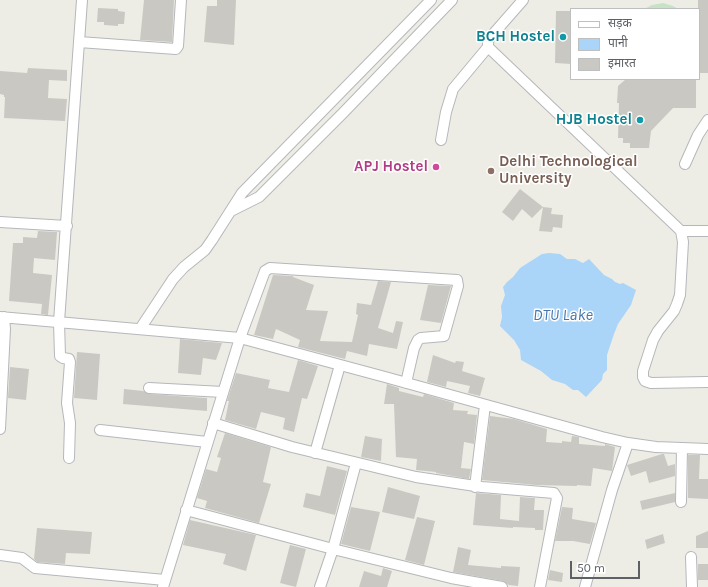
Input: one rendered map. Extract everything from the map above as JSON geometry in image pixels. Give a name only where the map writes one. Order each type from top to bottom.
[{"type":"street","points":[[69,458],[70,423],[67,403],[70,362],[69,359],[60,356],[59,322],[82,0]]},
{"type":"street","points":[[79,42],[172,50],[176,49],[178,46],[181,0]]},
{"type":"street","points":[[140,329],[173,278],[205,250],[242,193],[430,0]]},
{"type":"street","points":[[231,211],[259,197],[343,113],[452,0]]},
{"type":"street","points":[[441,140],[446,112],[453,89],[488,47],[488,40],[523,0]]},
{"type":"street","points":[[488,47],[681,231],[683,242],[680,295],[674,311],[658,331],[653,340],[643,371],[643,377],[645,381],[651,383],[708,382]]},
{"type":"street","points":[[685,164],[698,135],[708,120]]},
{"type":"street","points":[[0,222],[66,226]]},
{"type":"street","points":[[681,231],[708,230]]},
{"type":"street","points":[[0,555],[18,556],[26,560],[35,568],[164,583],[240,338],[263,274],[267,269],[455,279],[458,282],[458,286],[444,336],[421,338],[418,340],[414,348],[406,383]]},
{"type":"street","points":[[0,429],[5,329],[2,317],[240,338],[628,443],[656,447],[708,449]]},
{"type":"street","points":[[316,453],[340,365]]},
{"type":"street","points":[[149,388],[223,392]]},
{"type":"street","points":[[476,487],[485,405]]},
{"type":"street","points":[[213,423],[316,453],[416,477],[476,487],[550,493],[556,495],[557,498],[540,587]]},
{"type":"street","points":[[100,430],[207,442]]},
{"type":"street","points":[[585,587],[612,490],[628,443]]},
{"type":"street","points":[[682,448],[682,502]]},
{"type":"street","points":[[320,587],[333,549],[356,463]]},
{"type":"street","points":[[186,510],[333,549],[451,578],[502,587]]},
{"type":"street","points":[[691,557],[692,587]]},
{"type":"green space","points":[[663,3],[676,8],[646,8]]},
{"type":"water","name":"DTU Lake","points":[[542,254],[560,254],[567,259],[575,259],[583,263],[589,259],[604,275],[615,282],[620,284],[623,283],[636,290],[631,305],[618,324],[614,334],[607,355],[607,370],[603,374],[602,380],[586,397],[578,390],[573,390],[565,384],[552,380],[541,371],[521,360],[520,350],[514,340],[500,326],[502,317],[501,306],[505,295],[503,287],[520,268]]},
{"type":"building","points":[[144,0],[174,0],[172,42],[140,40]]},
{"type":"building","points":[[217,0],[236,0],[234,45],[204,42],[207,6],[217,6]]},
{"type":"building","points":[[698,0],[708,0],[708,73],[700,73],[700,8],[698,8]]},
{"type":"building","points":[[98,8],[118,9],[118,11],[125,12],[124,24],[118,24],[118,26],[104,25],[104,22],[97,22]]},
{"type":"building","name":"BCH Hostel","points":[[556,11],[570,11],[570,64],[555,63]]},
{"type":"building","points":[[28,68],[67,70],[67,81],[49,80],[48,98],[67,99],[65,121],[4,118],[5,97],[4,95],[0,94],[0,71],[27,73]]},
{"type":"building","name":"HJB Hostel","points":[[625,80],[696,80],[696,108],[673,108],[651,131],[649,148],[630,148],[630,143],[623,143],[623,138],[618,138],[618,86]]},
{"type":"building","points":[[520,189],[543,207],[532,218],[522,209],[513,221],[502,212]]},
{"type":"building","points":[[543,207],[552,208],[551,214],[563,215],[562,228],[553,227],[552,232],[539,231]]},
{"type":"building","points":[[38,231],[57,232],[55,260],[34,258],[33,273],[52,275],[48,315],[41,314],[42,304],[9,301],[13,243],[23,243],[23,237],[37,238]]},
{"type":"building","points":[[273,275],[293,276],[314,285],[306,310],[328,311],[320,341],[352,342],[358,315],[356,314],[357,303],[371,305],[378,281],[391,282],[378,328],[393,333],[396,321],[403,322],[397,349],[369,344],[367,356],[347,351],[345,359],[298,347],[300,340],[276,329],[273,339],[254,335]]},
{"type":"building","points":[[428,285],[451,286],[441,323],[420,320]]},
{"type":"building","points":[[180,339],[222,343],[216,360],[203,358],[201,375],[178,373]]},
{"type":"building","points":[[77,352],[100,354],[97,400],[74,398]]},
{"type":"building","points":[[433,355],[455,363],[456,361],[464,362],[462,371],[485,378],[480,396],[468,393],[470,386],[447,381],[446,387],[427,382]]},
{"type":"building","points":[[298,360],[318,366],[307,399],[302,398],[294,432],[283,429],[285,418],[261,412],[256,429],[225,420],[229,401],[227,401],[236,373],[270,380],[268,388],[289,392]]},
{"type":"building","points":[[10,367],[29,369],[26,400],[8,398]]},
{"type":"building","points":[[387,384],[399,388],[399,391],[423,397],[424,394],[454,403],[453,410],[468,411],[467,414],[477,415],[474,444],[464,442],[461,468],[471,469],[469,479],[436,472],[416,470],[417,459],[396,457],[394,404],[384,404]]},
{"type":"building","points":[[124,389],[143,391],[149,394],[207,398],[207,411],[123,404]]},
{"type":"building","points":[[490,416],[514,419],[547,429],[546,442],[571,442],[572,436],[579,437],[579,444],[605,446],[605,444],[615,447],[612,471],[593,468],[591,486],[536,485],[482,480]]},
{"type":"building","points":[[225,433],[271,447],[263,482],[271,484],[259,523],[205,508],[207,501],[197,498],[206,469],[217,472],[221,458],[217,457]]},
{"type":"building","points":[[365,436],[382,439],[381,461],[361,457]]},
{"type":"building","points":[[664,454],[668,466],[675,464],[675,476],[649,483],[646,471],[631,476],[627,465]]},
{"type":"building","points":[[688,455],[700,455],[699,479],[708,479],[708,499],[688,498]]},
{"type":"building","points":[[327,466],[347,471],[335,515],[303,507],[306,493],[320,496]]},
{"type":"building","points":[[388,487],[420,496],[414,519],[382,512]]},
{"type":"building","points":[[476,493],[501,495],[500,519],[519,521],[520,497],[535,498],[534,510],[544,510],[543,530],[535,530],[535,528],[473,525]]},
{"type":"building","points":[[675,493],[675,502],[642,510],[640,501]]},
{"type":"building","points":[[351,507],[380,512],[370,551],[341,544]]},
{"type":"building","points":[[562,507],[573,508],[572,519],[596,523],[590,544],[573,541],[555,541]]},
{"type":"building","points":[[417,517],[435,521],[424,565],[405,560]]},
{"type":"building","points":[[190,520],[256,535],[246,571],[223,564],[226,554],[183,545]]},
{"type":"building","points":[[37,528],[92,532],[90,554],[66,553],[65,564],[37,562],[34,559]]},
{"type":"building","points":[[708,531],[708,548],[696,548],[696,536]]},
{"type":"building","points":[[663,534],[665,543],[647,549],[645,540]]},
{"type":"building","points":[[290,545],[306,549],[296,587],[280,583]]},
{"type":"building","points":[[458,547],[471,550],[468,565],[501,568],[501,566],[520,567],[518,586],[509,585],[503,581],[453,572]]},
{"type":"building","points":[[698,564],[708,564],[708,580],[698,580]]},
{"type":"building","points":[[383,568],[392,571],[387,587],[359,587],[364,571],[381,576]]},
{"type":"building","points":[[550,570],[563,573],[562,582],[548,580]]},
{"type":"place","name":"BCH Hostel","points":[[563,37]]},
{"type":"place","name":"HJB Hostel","points":[[640,120]]},
{"type":"place","name":"APJ Hostel","points":[[436,167]]},
{"type":"place","name":"Delhi Technological University","points":[[491,171]]}]
